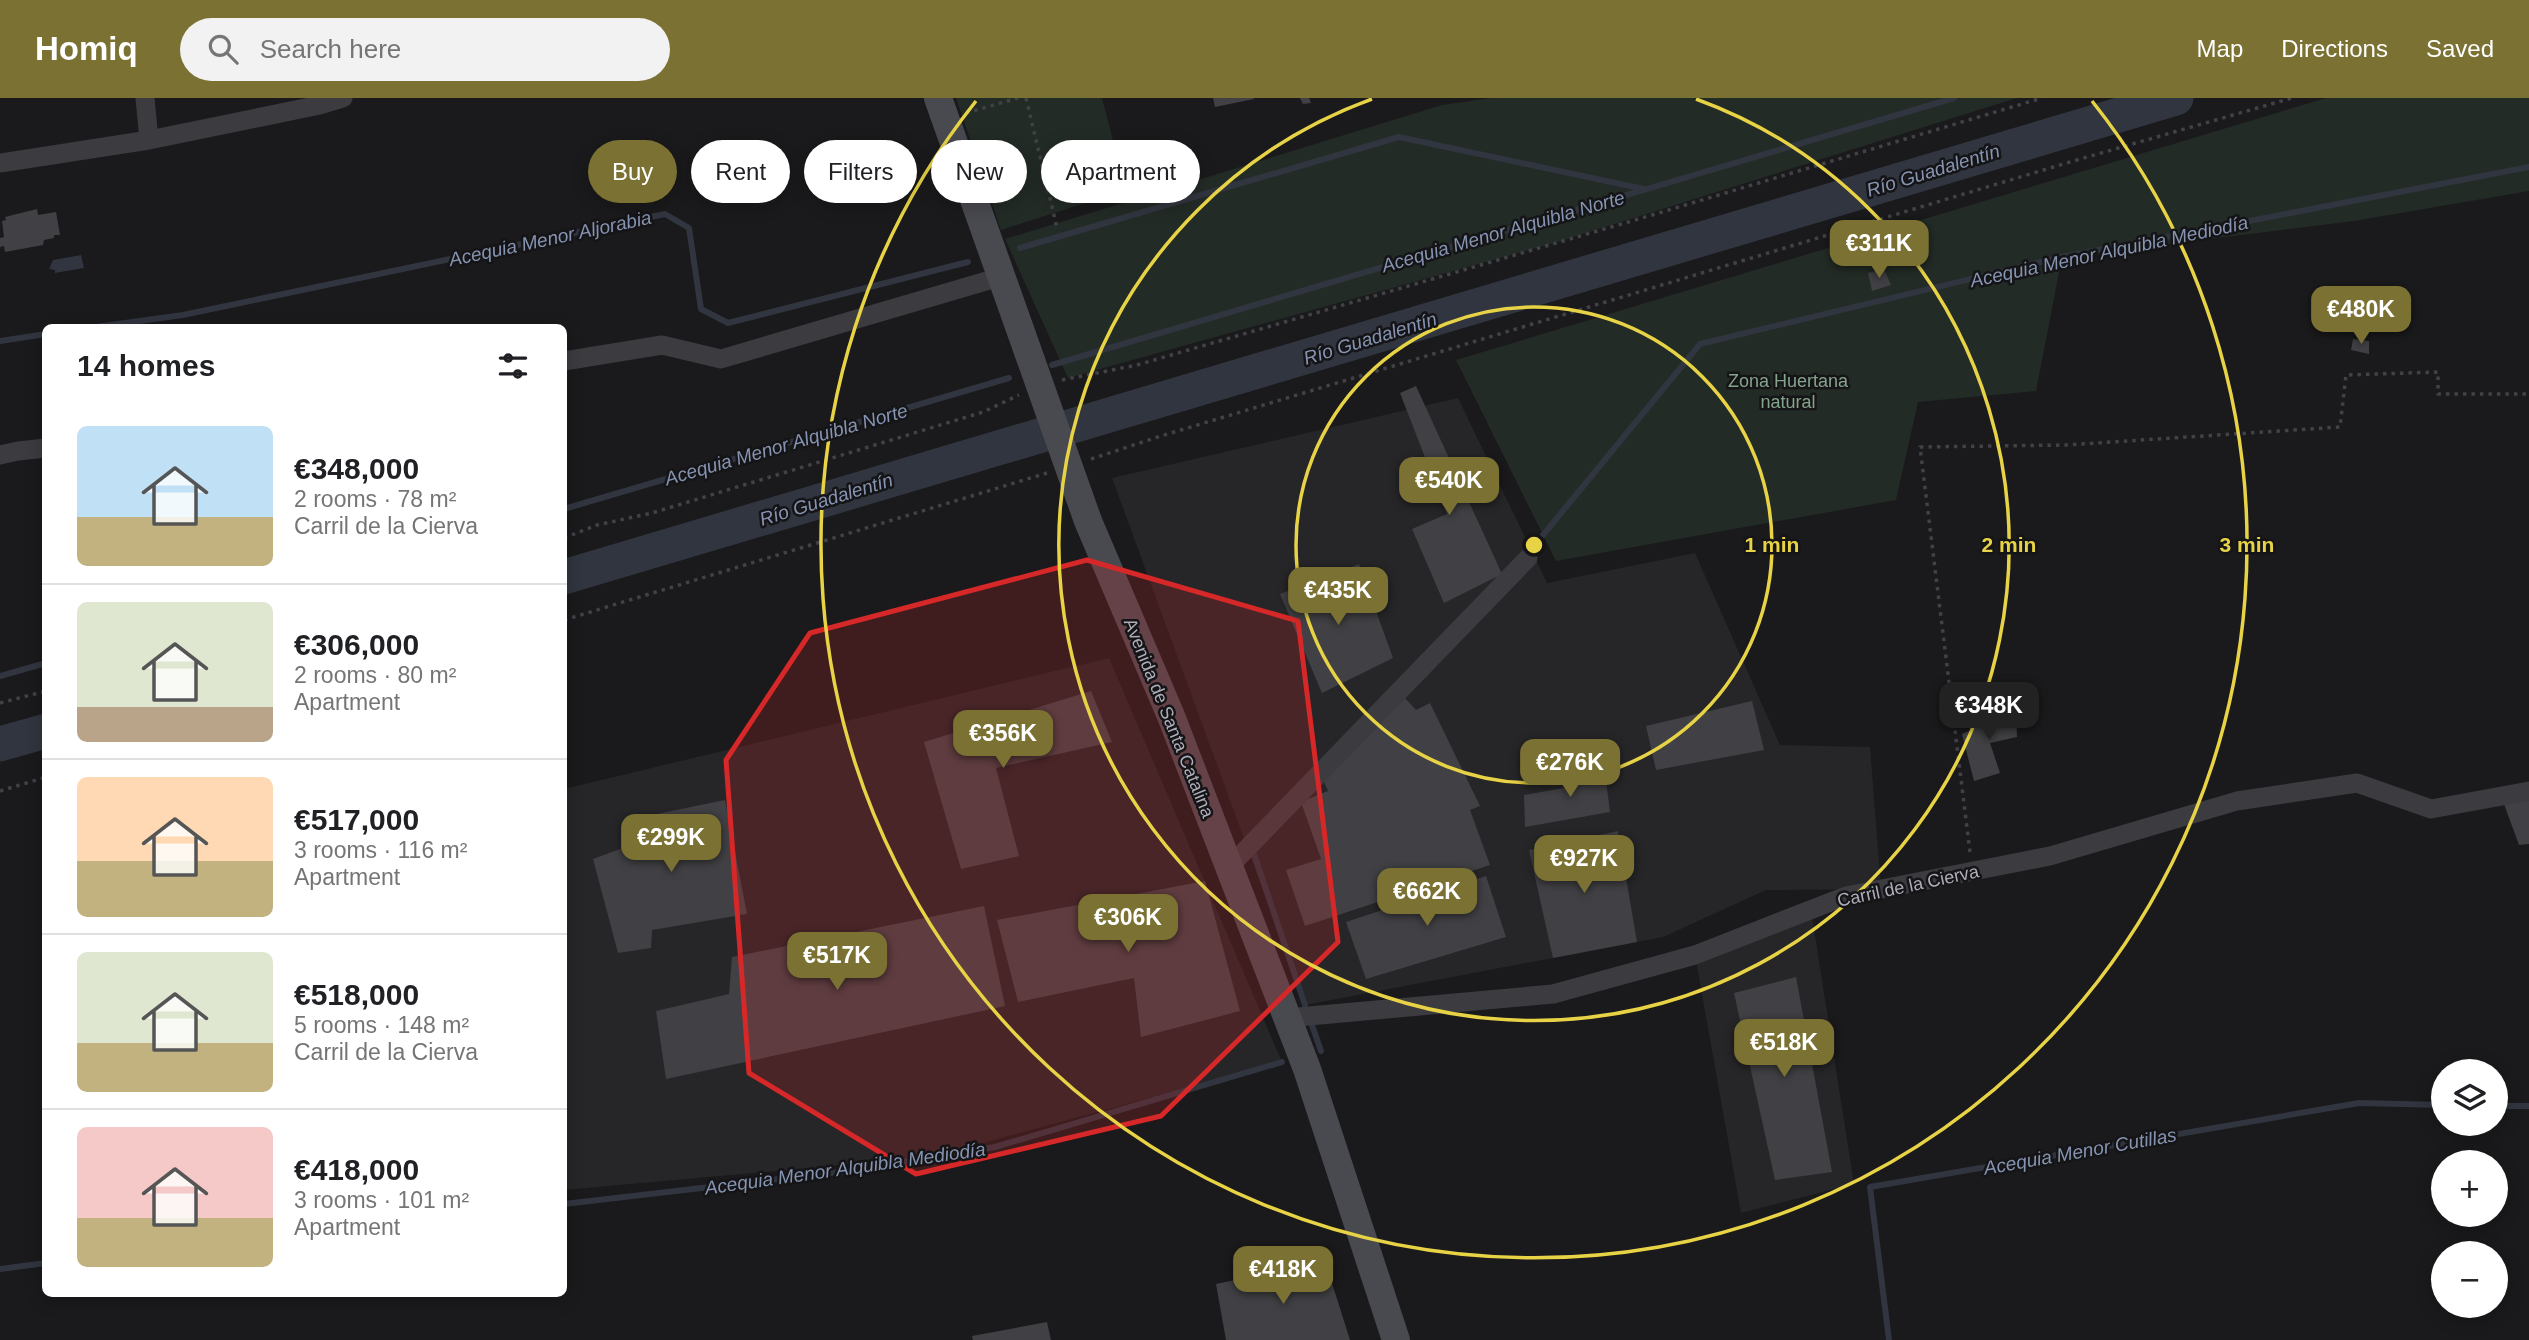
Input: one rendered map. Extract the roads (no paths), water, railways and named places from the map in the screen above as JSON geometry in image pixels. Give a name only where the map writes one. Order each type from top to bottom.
[{"type":"main road","name":"Avenida de Santa Catalina","points":[[942,109],[1088,520],[1171,716],[1287,1018],[1330,1135],[1396,1340]]},
{"type":"street","points":[[145,98],[149,140]]},
{"type":"street","points":[[0,163],[149,140],[343,98]]},
{"type":"street","points":[[567,361],[662,345],[721,359],[1000,277]]},
{"type":"street","points":[[0,455],[42,449]]},
{"type":"street","points":[[1229,867],[1528,558]]},
{"type":"street","name":"Carril de la Cierva","points":[[1287,1018],[1553,994],[1695,955],[1846,896],[2050,856],[2237,801],[2357,783],[2431,809],[2529,791]]},
{"type":"waterway","name":"Acequia Menor Alquibla Norte","points":[[1052,365],[1954,98]]},
{"type":"waterway","name":"Río Guadalentín","points":[[567,576],[2176,98]]},
{"type":"waterway","name":"Acequia Menor Aljorabia","points":[[1020,248],[1399,137],[1644,189]]},
{"type":"waterway","name":"Acequia Menor Alquibla Mediodía","points":[[1534,546],[1700,344],[2062,257],[2529,167]]},
{"type":"waterway","name":"Acequia Menor Aljorabia","points":[[118,324],[183,315],[665,214],[689,228],[701,309],[728,323],[968,262]]},
{"type":"waterway","name":"Acequia Menor Aljorabia","points":[[0,341],[42,335]]},
{"type":"waterway","name":"Acequia Menor Alquibla Norte","points":[[567,508],[1009,378]]},
{"type":"waterway","name":"Acequia Menor Alquibla Norte","points":[[0,676],[42,664]]},
{"type":"waterway","name":"Río Guadalentín","points":[[0,744],[42,732]]},
{"type":"waterway","name":"Acequia Menor Alquibla Mediodía","points":[[1252,848],[1305,1005]]},
{"type":"waterway","name":"Acequia Menor Alquibla Mediodía","points":[[1312,1025],[1321,1051]]},
{"type":"waterway","name":"Acequia Menor Alquibla Mediodía","points":[[567,1204],[848,1171],[995,1147],[1282,1062]]},
{"type":"waterway","name":"Acequia Menor Cutillas","points":[[1889,1340],[1870,1187],[2359,1103],[2431,1105]]},
{"type":"waterway","name":"Acequia Menor Cutillas","points":[[2508,1106],[2529,1106]]},
{"type":"waterway","name":"Acequia Menor Alquibla Mediodía","points":[[0,1269],[42,1264]]},
{"type":"park label","name":"Zona Huertana natural","points":[[1788,391]]}]
